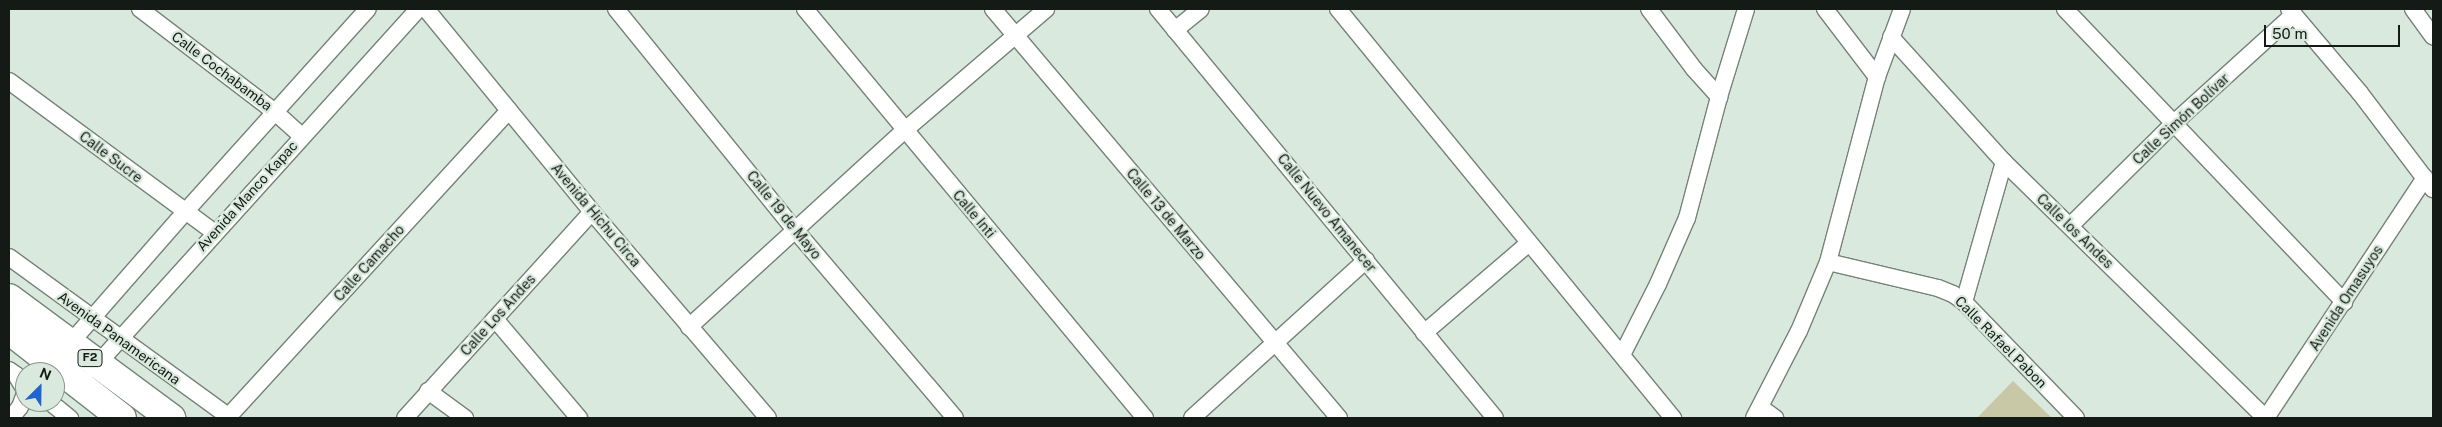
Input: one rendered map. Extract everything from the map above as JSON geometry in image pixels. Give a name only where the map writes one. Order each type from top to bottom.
[{"type":"highway","name":"F2","points":[[9,298],[61,353],[78,385],[122,418]]},
{"type":"highway","name":"F2","points":[[9,330],[61,353],[98,364],[171,418]]},
{"type":"street","name":"Calle Cochabamba","points":[[140,9],[275,112],[302,136]]},
{"type":"street","name":"Avenida Manco Kapac","points":[[78,385],[214,232],[418,9]]},
{"type":"street","name":"Avenida Hichu Circa","points":[[426,9],[592,212],[768,418]]},
{"type":"street","name":"Calle 19 de Mayo","points":[[616,9],[796,231],[955,418]]},
{"type":"street","name":"Calle Inti","points":[[805,9],[1145,418]]},
{"type":"street","name":"Calle 13 de Marzo","points":[[993,9],[1338,418]]},
{"type":"street","points":[[689,327],[905,130],[1046,9]]},
{"type":"street","name":"Calle Nuevo Amanecer","points":[[1158,9],[1495,418]]},
{"type":"street","points":[[1175,30],[1201,9]]},
{"type":"street","points":[[1338,9],[1673,418]]},
{"type":"street","points":[[1649,9],[1694,69],[1718,96]]},
{"type":"street","points":[[1622,355],[1658,284],[1687,218],[1718,96],[1746,9]]},
{"type":"street","points":[[1825,9],[1877,77]]},
{"type":"street","points":[[1775,418],[1757,413],[1799,331],[1828,262],[1877,77],[1902,9]]},
{"type":"street","points":[[2065,9],[2344,302]]},
{"type":"street","points":[[2413,9],[2431,28]]},
{"type":"street","points":[[61,353],[92,320],[184,212],[275,112],[359,12]]},
{"type":"street","points":[[2291,12],[2360,93],[2429,183]]},
{"type":"street","name":"Calle Simón Bolívar","points":[[2070,226],[2174,123],[2291,12]]},
{"type":"street","name":"Calle los Andes","points":[[1891,37],[2004,162],[2266,418]]},
{"type":"street","name":"Calle Sucre","points":[[9,81],[184,212],[214,232]]},
{"type":"street","name":"Calle Camacho","points":[[229,417],[509,110]]},
{"type":"street","points":[[1964,302],[2004,162]]},
{"type":"street","name":"Avenida Omasuyos","points":[[2266,418],[2344,302],[2429,183]]},
{"type":"street","name":"Calle Los Andes","points":[[405,418],[592,212]]},
{"type":"street","points":[[1424,333],[1529,244]]},
{"type":"street","name":"Avenida Panamericana","points":[[9,257],[92,320],[229,417]]},
{"type":"street","points":[[1192,418],[1276,344],[1366,260]]},
{"type":"street","name":"Calle Rafael Pabon","points":[[1828,262],[1938,288],[1954,294],[1964,302],[2076,418]]},
{"type":"street","points":[[495,319],[579,418]]},
{"type":"street","points":[[428,392],[465,418]]},
{"type":"green space","points":[[2013,381],[2052,418],[1977,418]]}]
